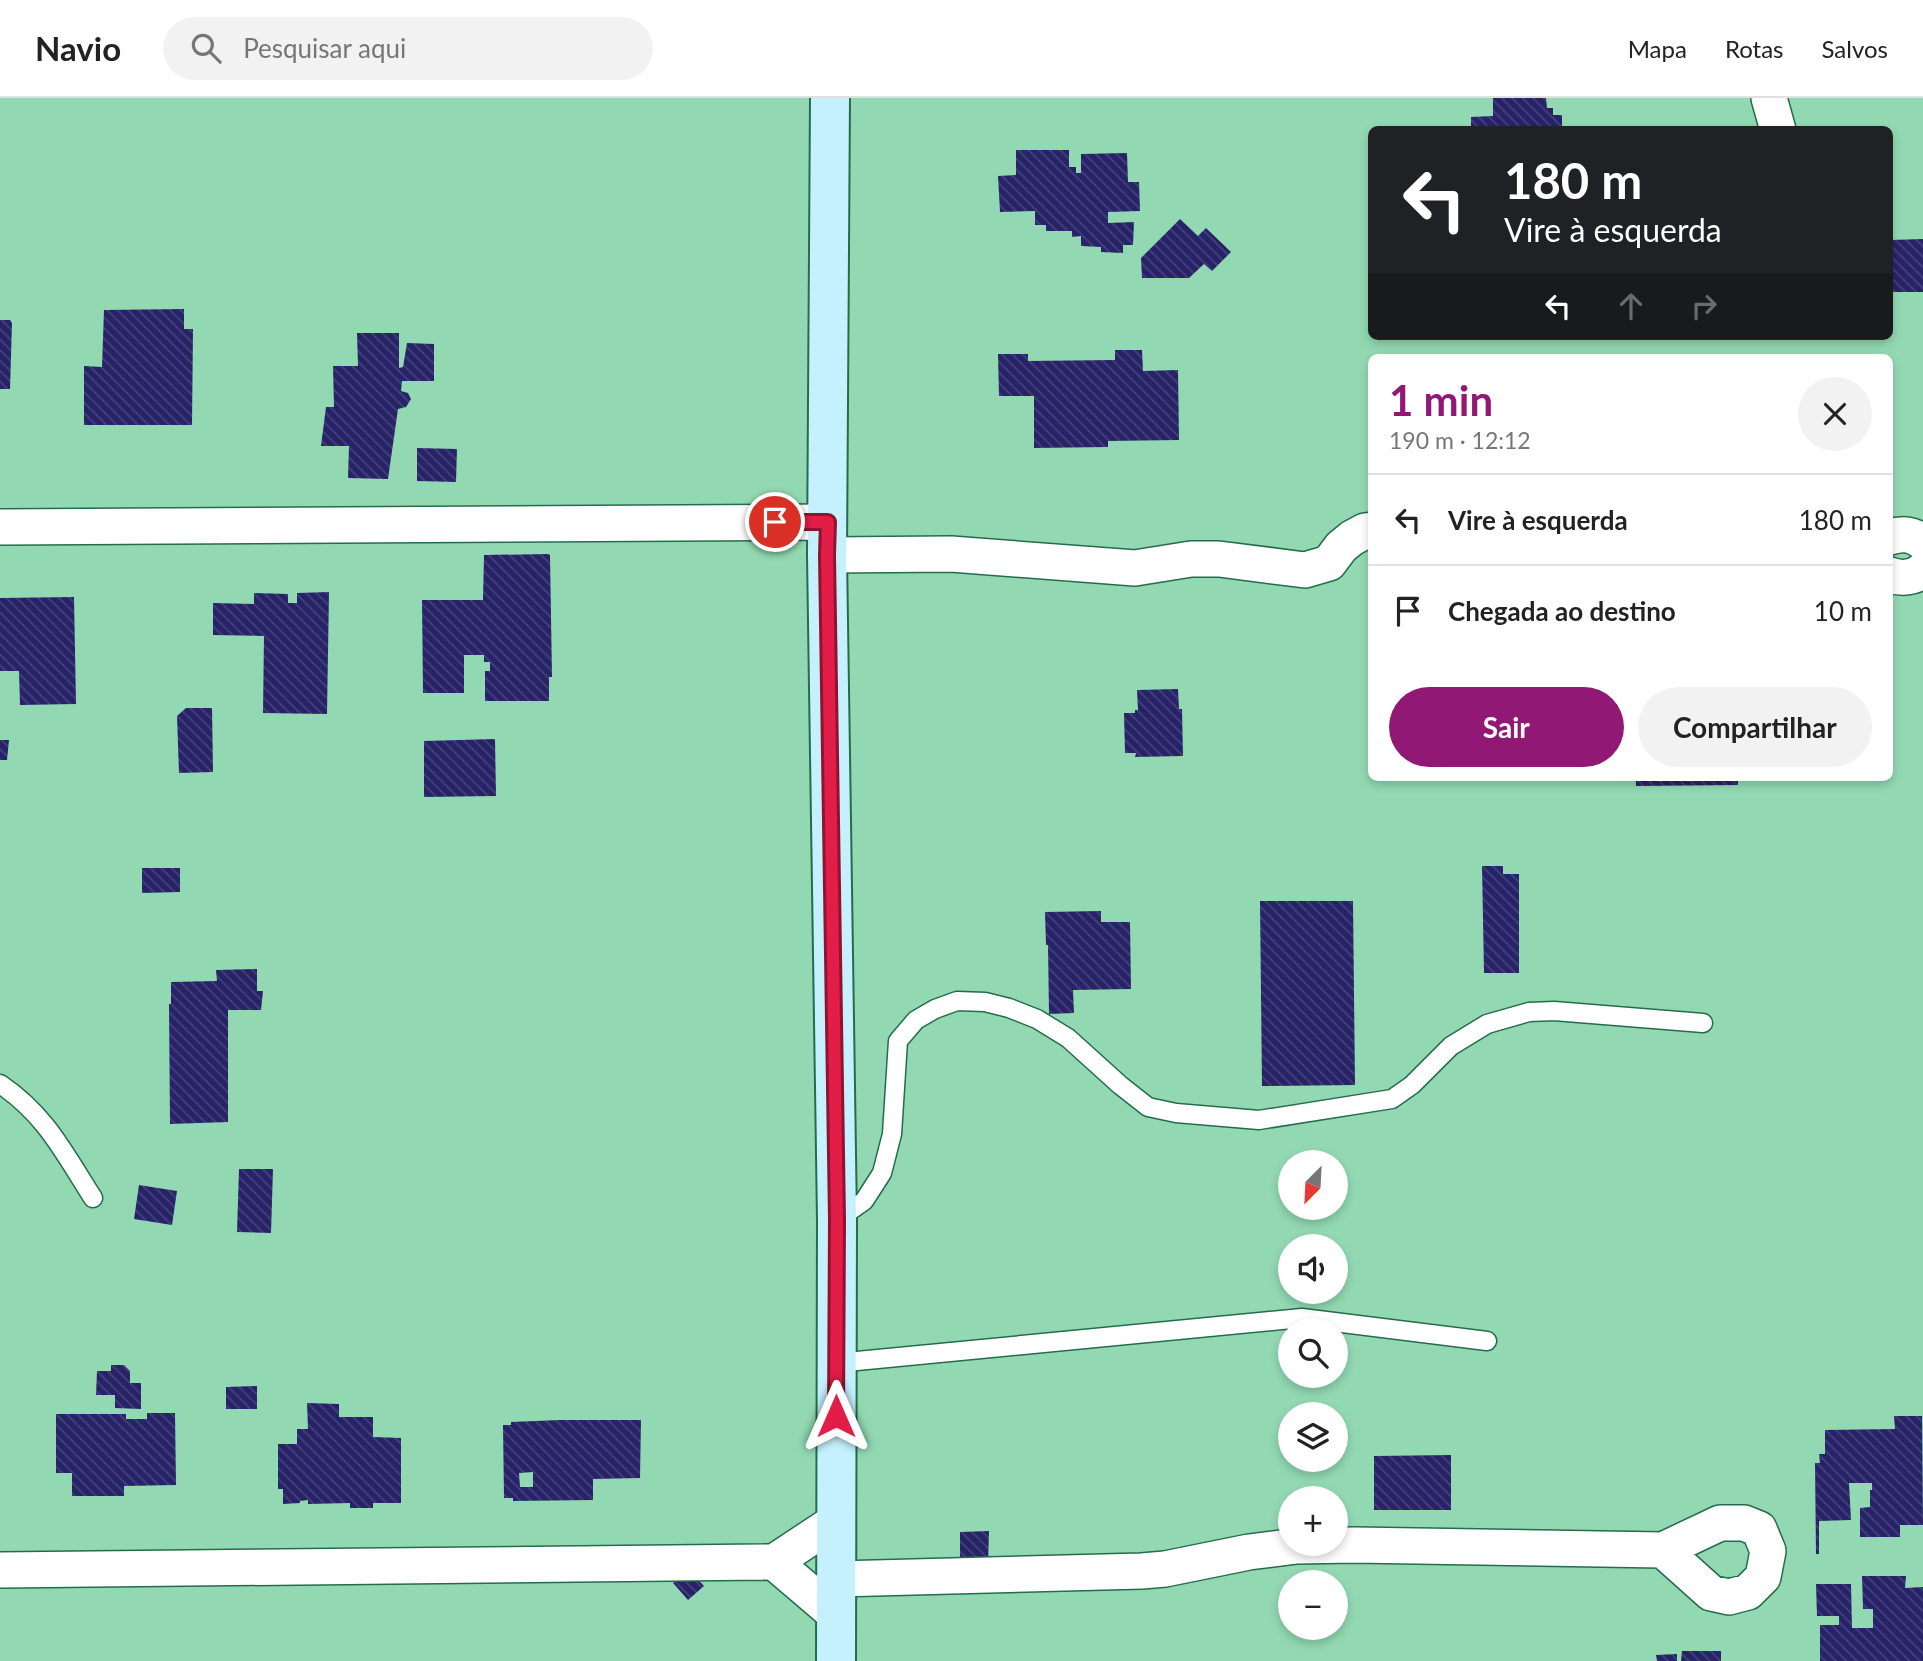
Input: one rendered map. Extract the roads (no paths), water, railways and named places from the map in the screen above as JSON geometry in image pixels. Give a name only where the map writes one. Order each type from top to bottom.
[{"type":"street","points":[[830,98],[828,538],[837,1220],[836,1661]]},
{"type":"street","points":[[1769,98],[1777,126]]},
{"type":"street","points":[[0,527],[828,538],[951,554],[1135,568],[1191,559],[1219,559],[1305,570],[1329,563],[1341,547],[1368,531]]},
{"type":"street","points":[[1893,536],[1914,536],[1923,542]]},
{"type":"street","points":[[1893,576],[1899,578],[1918,574],[1923,570]]},
{"type":"street","points":[[774,1562],[836,1521]]},
{"type":"street","points":[[0,1570],[774,1562],[836,1596],[1165,1569],[1249,1552],[1297,1546],[1663,1550]]},
{"type":"lane","points":[[837,1220],[864,1201],[882,1173],[892,1134],[898,1041],[916,1020],[935,1009],[957,1002],[985,1002],[1037,1019],[1068,1038],[1148,1107],[1176,1113],[1259,1120],[1392,1099],[1412,1085],[1451,1046],[1487,1024],[1529,1013],[1554,1011],[1703,1023]]},
{"type":"lane","points":[[0,1084],[22,1100],[49,1128],[93,1198]]},
{"type":"lane","points":[[836,1363],[1302,1318],[1488,1341]]}]
